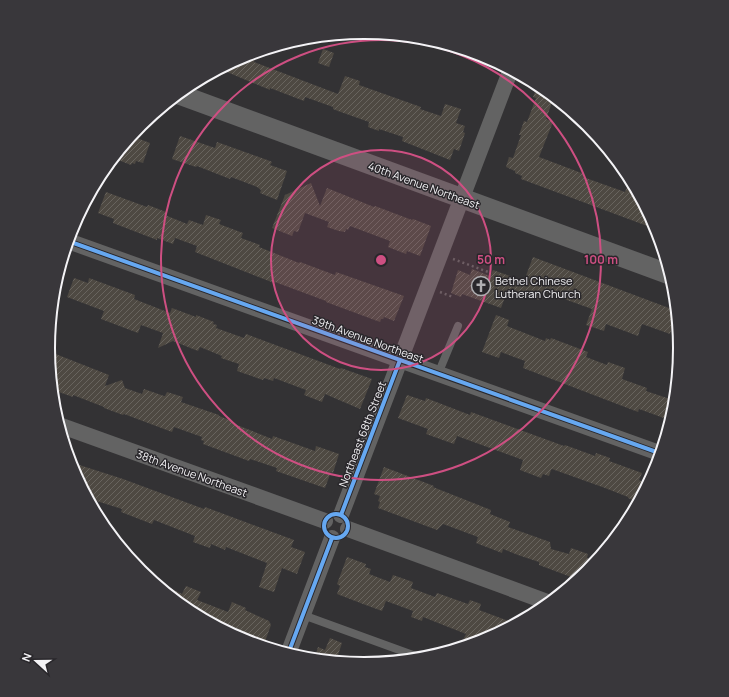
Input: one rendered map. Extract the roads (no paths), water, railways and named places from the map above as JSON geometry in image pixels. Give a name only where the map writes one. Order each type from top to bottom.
[{"type":"street","name":"Northeast 68th Street","points":[[341,515],[509,75]]},
{"type":"street","name":"40th Avenue Northeast","points":[[185,97],[664,272]]},
{"type":"street","name":"39th Avenue Northeast","points":[[74,243],[656,452]]},
{"type":"street","name":"38th Avenue Northeast","points":[[66,427],[325,521]]},
{"type":"street","points":[[333,514],[341,515],[347,521],[348,529],[341,537],[332,538],[325,531],[325,521],[333,514]]},
{"type":"street","points":[[348,529],[544,601]]},
{"type":"street","points":[[290,649],[332,538]]},
{"type":"lane","points":[[438,374],[458,326]]},
{"type":"lane","points":[[303,615],[411,654]]},
{"type":"place","name":"Bethel Chinese Lutheran Church","points":[[481,286]]}]
